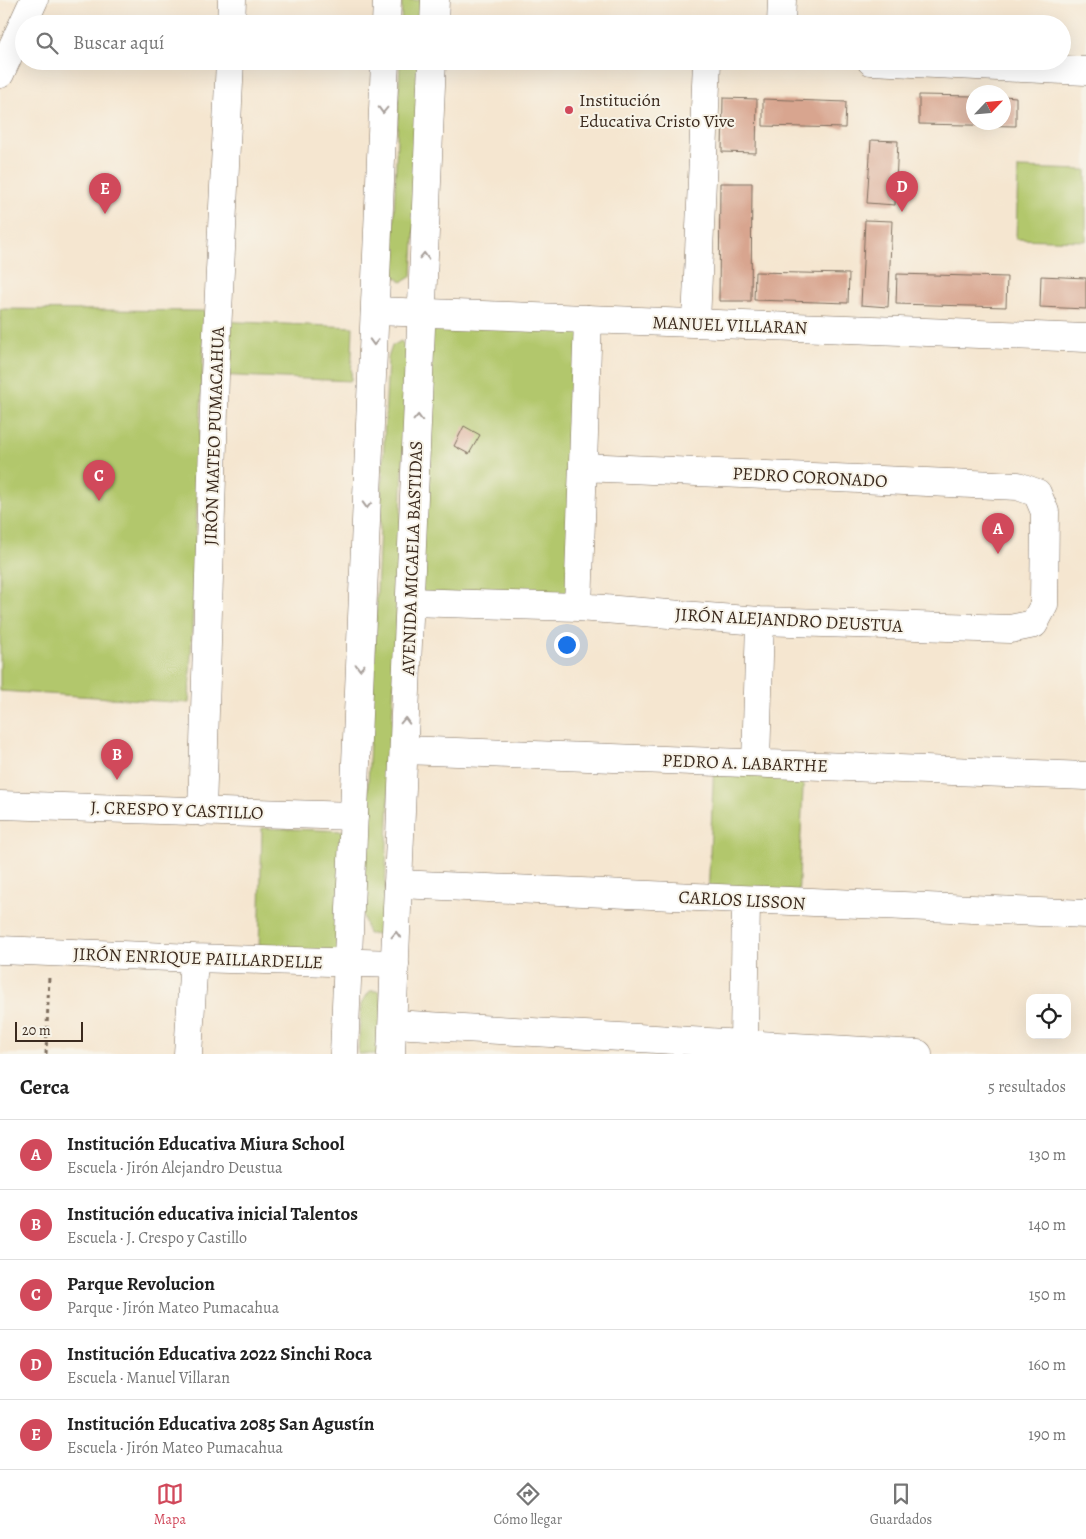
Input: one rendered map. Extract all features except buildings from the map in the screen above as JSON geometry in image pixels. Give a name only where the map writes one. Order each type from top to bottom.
[{"type":"street","points":[[29,15],[34,0]]},
{"type":"street","points":[[231,15],[232,0]]},
{"type":"street","points":[[387,15],[388,0]]},
{"type":"street","points":[[434,15],[435,0]]},
{"type":"street","points":[[781,15],[782,0]]},
{"type":"street","points":[[0,74],[15,53]]},
{"type":"street","points":[[1071,69],[1086,70]]},
{"type":"street","name":"JIRÓN MATEO PUMACAHUA","points":[[202,812],[216,357],[230,70]]},
{"type":"street","points":[[344,1054],[385,70]]},
{"type":"street","name":"AVENIDA MICAELA BASTIDAS","points":[[391,1054],[432,70]]},
{"type":"street","points":[[696,324],[707,70]]},
{"type":"street","name":"MANUEL VILLARAN","points":[[375,312],[1086,338]]},
{"type":"street","points":[[578,607],[588,320]]},
{"type":"street","name":"PEDRO CORONADO","points":[[583,467],[1018,486],[1037,493]]},
{"type":"street","name":"JIRÓN ALEJANDRO DEUSTUA","points":[[410,602],[578,607],[760,621],[1010,629],[1034,624],[1044,605],[1045,512],[1037,493]]},
{"type":"street","points":[[756,764],[760,621]]},
{"type":"street","name":"PEDRO A. LABARTHE","points":[[404,750],[1086,776]]},
{"type":"street","name":"J. CRESPO Y CASTILLO","points":[[0,805],[354,816]]},
{"type":"street","name":"CARLOS LISSON","points":[[398,884],[1086,914]]},
{"type":"street","points":[[744,1044],[746,900]]},
{"type":"street","name":"JIRÓN ENRIQUE PAILLARDELLE","points":[[0,950],[395,964]]},
{"type":"street","points":[[188,1054],[194,958]]},
{"type":"street","points":[[392,1024],[557,1044],[697,1048],[744,1044],[833,1052],[918,1054]]},
{"type":"path","points":[[46,1054],[50,953]]},
{"type":"green space","points":[[402,0],[426,0],[425,15],[401,15]]},
{"type":"green space","points":[[400,70],[423,70],[412,276],[402,282],[394,276],[392,264]]},
{"type":"green space","points":[[1018,168],[1086,170],[1086,241],[1016,239]]},
{"type":"green space","points":[[0,309],[205,311],[189,703],[0,691]]},
{"type":"green space","points":[[422,313],[588,319],[578,607],[410,602]]},
{"type":"green space","points":[[217,321],[353,327],[351,381],[215,375]]},
{"type":"green space","points":[[401,341],[408,349],[384,914],[379,934],[368,934],[362,911],[388,358],[392,346]]},
{"type":"green space","points":[[714,762],[804,765],[798,902],[708,898]]},
{"type":"green space","points":[[262,828],[349,831],[346,955],[259,952]]},
{"type":"green space","points":[[370,991],[379,991],[383,1009],[381,1054],[358,1054],[361,1004]]},
{"type":"place","name":"Institución Educativa Cristo Vive","points":[[569,110]]},
{"type":"place","name":"Institución Educativa 2022 Sinchi Roca","points":[[902,212]]},
{"type":"place","name":"Institución Educativa 2085 San Agustín","points":[[105,214]]},
{"type":"place","name":"Parque Revolucion","points":[[99,501]]},
{"type":"place","name":"Institución Educativa Miura School","points":[[998,554]]},
{"type":"place","name":"Institución educativa inicial Talentos","points":[[117,780]]}]
